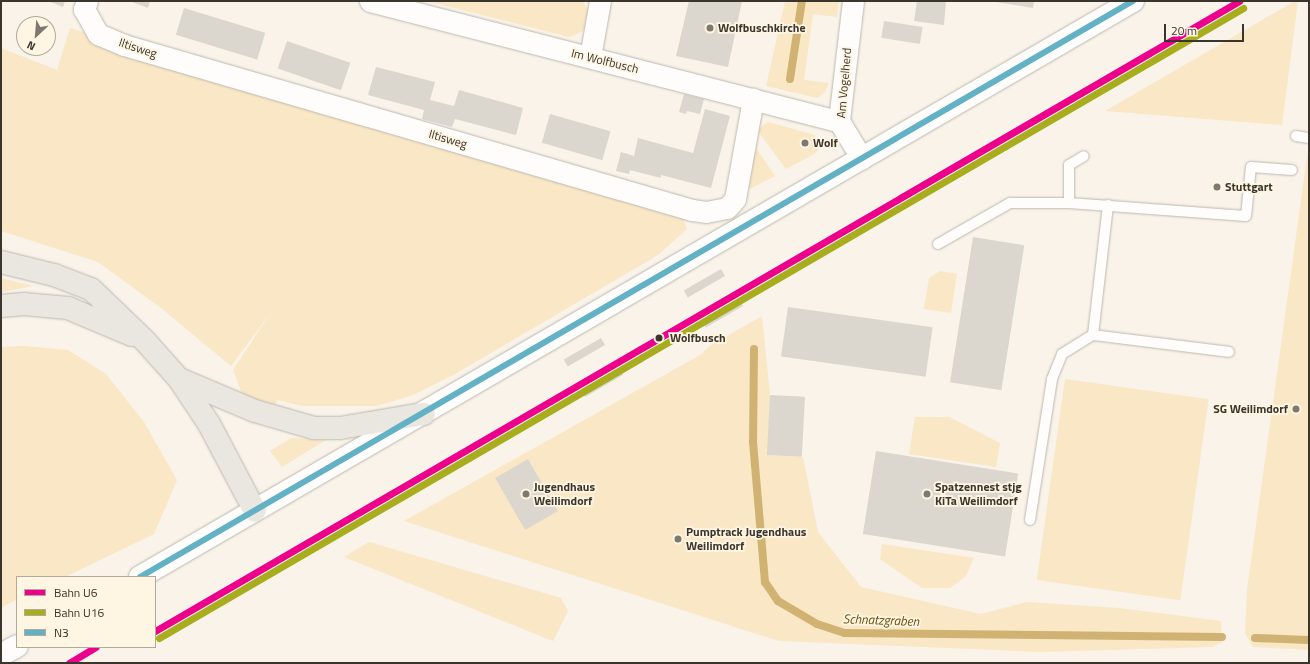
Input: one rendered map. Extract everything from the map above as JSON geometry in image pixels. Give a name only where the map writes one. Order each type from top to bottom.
[{"type":"main road","points":[[142,576],[424,414],[1133,1]]},
{"type":"main road","points":[[1,262],[54,275],[91,289],[145,340],[180,380],[209,424],[255,511]]},
{"type":"main road","points":[[1,306],[24,304],[68,308],[145,340]]},
{"type":"main road","points":[[180,380],[255,411],[314,428],[340,428],[424,414]]},
{"type":"main road","points":[[1,655],[16,647]]},
{"type":"street","name":"Iltisweg","points":[[87,1],[84,9],[98,34],[124,45],[692,210],[706,212],[728,208],[735,199],[752,99]]},
{"type":"street","name":"Im Wolfbusch","points":[[370,1],[839,121]]},
{"type":"street","points":[[590,57],[600,1]]},
{"type":"street","name":"Am Vogelherd","points":[[853,1],[839,121],[862,159]]},
{"type":"lane","points":[[1296,136],[1309,138]]},
{"type":"lane","points":[[1069,203],[1069,165],[1084,156]]},
{"type":"lane","points":[[938,244],[1010,203],[1069,203],[1108,205],[1246,216],[1251,167],[1292,170]]},
{"type":"lane","points":[[1093,335],[1108,205]]},
{"type":"lane","points":[[1030,520],[1052,379],[1062,354],[1093,335],[1230,352]]},
{"type":"shaded area","points":[[427,1],[583,1],[590,13],[588,26],[580,33],[569,37]]},
{"type":"shaded area","points":[[785,1],[839,1],[837,17],[813,14],[804,80],[829,83],[825,92],[817,98],[766,86]]},
{"type":"shaded area","points":[[1295,1],[1298,1],[1282,125],[1105,111]]},
{"type":"shaded area","points":[[70,28],[679,207],[687,229],[658,255],[455,374],[413,395],[377,406],[303,406],[277,400],[274,409],[242,394],[233,370],[271,312],[231,366],[161,308],[98,262],[1,231],[1,48],[16,54],[16,56],[21,56],[57,70]]},
{"type":"shaded area","points":[[768,122],[815,135],[820,147],[816,153],[786,169],[757,130]]},
{"type":"shaded area","points":[[756,148],[775,176],[750,189],[747,185]]},
{"type":"shaded area","points":[[1308,150],[1309,650],[1253,647],[1245,633],[1247,590]]},
{"type":"shaded area","points":[[940,271],[957,274],[951,313],[924,309],[929,278]]},
{"type":"shaded area","points":[[1,278],[33,286],[1,292]]},
{"type":"shaded area","points":[[762,316],[770,395],[768,455],[803,457],[818,532],[861,587],[981,614],[1027,602],[1119,608],[1221,621],[1222,642],[1212,647],[1041,652],[779,641],[404,521],[700,355],[711,345]]},
{"type":"shaded area","points":[[25,346],[68,350],[106,374],[144,422],[177,480],[154,534],[67,576],[16,576],[16,600],[1,608],[1,347]]},
{"type":"shaded area","points":[[1065,379],[1209,399],[1180,600],[1037,580]]},
{"type":"shaded area","points":[[915,417],[949,417],[1000,443],[996,467],[909,454]]},
{"type":"shaded area","points":[[291,438],[326,440],[282,467],[270,451]]},
{"type":"shaded area","points":[[369,542],[561,598],[568,611],[553,641],[344,557]]},
{"type":"shaded area","points":[[882,544],[974,558],[966,576],[950,588],[922,588],[880,559]]},
{"type":"building","points":[[48,1],[65,1],[63,7]]},
{"type":"building","points":[[129,1],[150,1],[148,8]]},
{"type":"building","name":"Wolfbuschkirche","points":[[689,1],[742,1],[728,67],[676,56]]},
{"type":"building","points":[[917,1],[946,1],[944,25],[914,21]]},
{"type":"building","points":[[989,1],[1034,1],[1033,8]]},
{"type":"building","points":[[184,8],[265,33],[257,60],[176,35]]},
{"type":"building","points":[[884,21],[923,27],[920,44],[881,38]]},
{"type":"building","points":[[287,41],[350,63],[341,90],[278,68]]},
{"type":"building","points":[[376,67],[435,82],[430,100],[454,106],[459,90],[523,108],[516,135],[455,119],[452,127],[422,119],[424,110],[368,95]]},
{"type":"building","points":[[684,94],[704,99],[700,114],[687,111],[686,114],[679,112]]},
{"type":"building","points":[[705,109],[730,116],[711,188],[661,175],[661,178],[630,170],[629,174],[616,171],[621,152],[634,156],[638,138],[693,153]]},
{"type":"building","points":[[550,114],[611,131],[602,160],[542,143]]},
{"type":"building","points":[[973,237],[1024,245],[1001,390],[950,382]]},
{"type":"building","points":[[721,269],[725,276],[688,297],[684,290]]},
{"type":"building","points":[[739,299],[743,306],[706,327],[702,320]]},
{"type":"building","points":[[788,307],[933,327],[926,377],[781,357]]},
{"type":"building","points":[[601,338],[605,345],[568,366],[564,360]]},
{"type":"building","points":[[618,368],[623,375],[585,397],[581,391]]},
{"type":"building","points":[[770,395],[805,397],[802,457],[767,455]]},
{"type":"building","points":[[876,451],[1018,474],[1005,556],[863,534]]},
{"type":"building","name":"Jugendhaus Weilimdorf","points":[[528,459],[558,511],[525,530],[495,478]]},
{"type":"waterway","name":"Schnatzgraben","points":[[790,79],[802,1]]},
{"type":"waterway","name":"Schnatzgraben","points":[[754,349],[753,442],[765,582],[778,601],[817,624],[845,633],[1222,637]]},
{"type":"waterway","name":"Schnatzgraben","points":[[1255,638],[1309,640]]},
{"type":"rail line","name":"U6","points":[[156,630],[1239,1]]},
{"type":"rail line","name":"U16","points":[[159,638],[1243,8]]},
{"type":"rail line","name":"U6","points":[[69,663],[94,648]]},
{"type":"transit line","name":"N3","points":[[142,576],[1133,1]]},
{"type":"place","name":"Wolfbuschkirche","points":[[710,28]]},
{"type":"place","name":"Wolf","points":[[805,143]]},
{"type":"place","name":"Stuttgart","points":[[1217,187]]},
{"type":"place","name":"Wolfbusch","points":[[659,338]]},
{"type":"place","name":"SG Weilimdorf","points":[[1296,409]]},
{"type":"place","name":"Jugendhaus Weilimdorf","points":[[526,494]]},
{"type":"place","name":"Spatzennest stjg KiTa Weilimdorf","points":[[927,494]]},
{"type":"place","name":"Pumptrack Jugendhaus Weilimdorf","points":[[678,539]]}]
